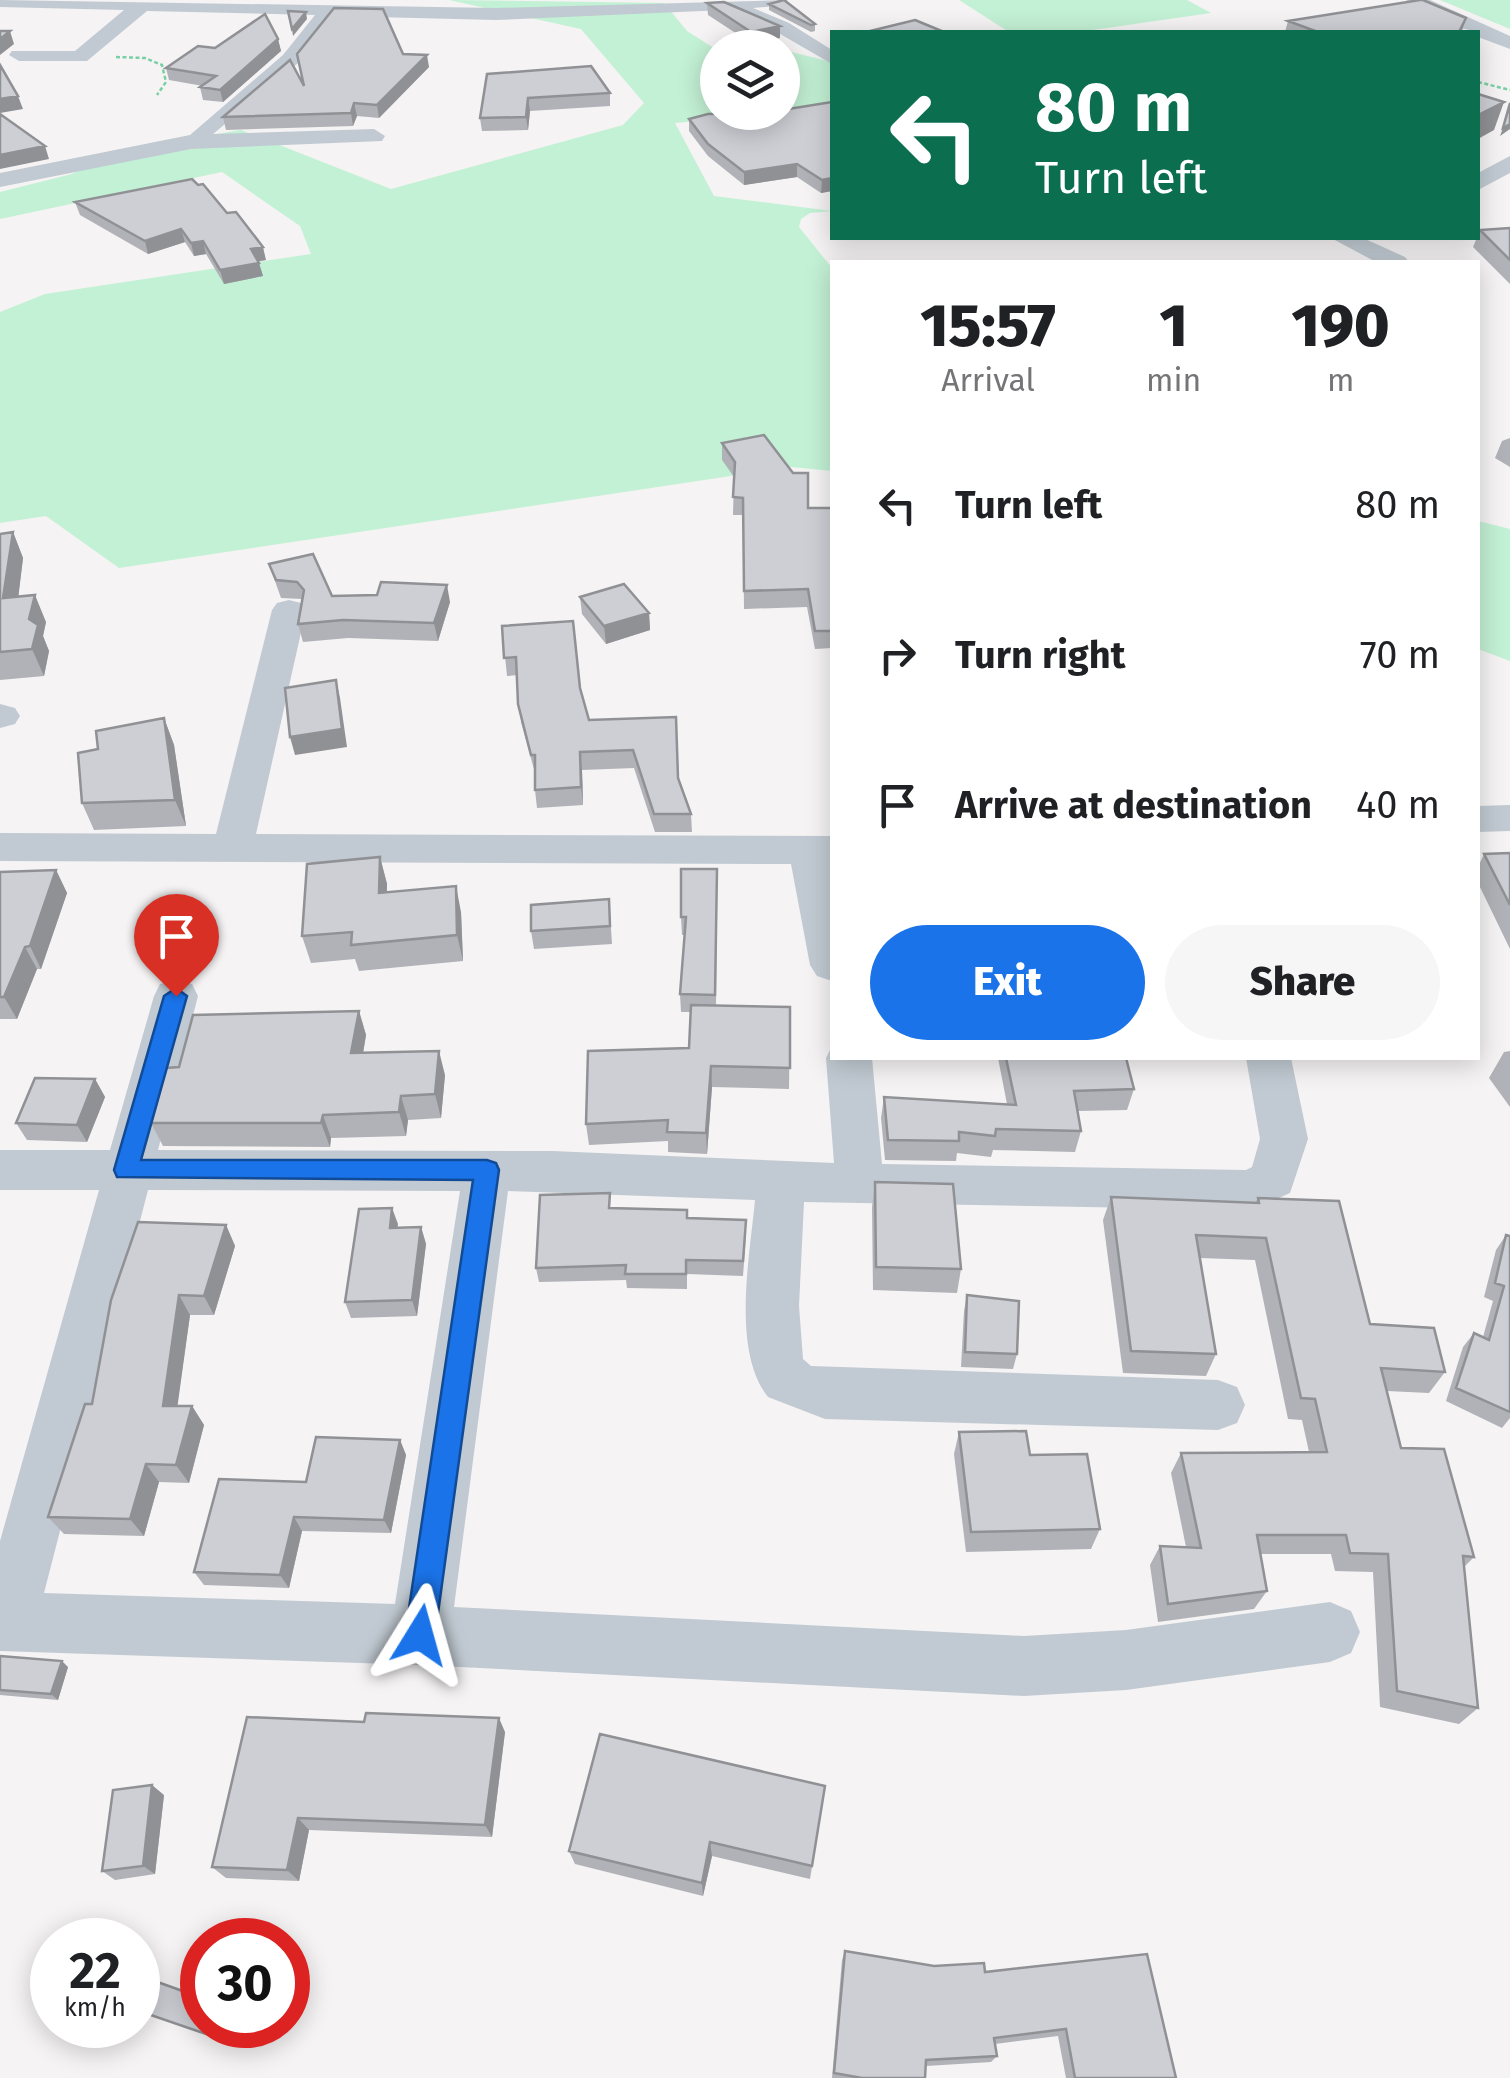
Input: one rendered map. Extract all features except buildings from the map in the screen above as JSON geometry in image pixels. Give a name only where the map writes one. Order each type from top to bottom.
[{"type":"street","points":[[0,1],[496,14],[682,8],[778,0]]},
{"type":"street","points":[[1416,0],[1475,30]]},
{"type":"street","points":[[0,11],[11,1]]},
{"type":"street","points":[[724,2],[782,27],[830,57]]},
{"type":"street","points":[[19,56],[80,56],[142,4]]},
{"type":"street","points":[[198,141],[204,131],[255,91],[312,34],[328,9]]},
{"type":"street","points":[[1480,32],[1510,43]]},
{"type":"street","points":[[0,180],[198,141],[374,136]]},
{"type":"street","points":[[1480,182],[1510,163]]},
{"type":"street","points":[[1356,240],[1392,260]]},
{"type":"street","points":[[232,847],[289,610]]},
{"type":"street","points":[[1480,819],[1510,818]]},
{"type":"street","points":[[0,847],[820,850],[830,946]]},
{"type":"street","points":[[176,996],[4,1621],[420,1635],[1024,1666],[1126,1660],[1330,1632]]},
{"type":"street","points":[[850,1060],[860,1183]]},
{"type":"street","points":[[0,1170],[487,1170],[860,1183],[1252,1190],[1273,1179],[1284,1139],[1268,1060]]},
{"type":"street","points":[[420,1635],[487,1170]]},
{"type":"street","points":[[781,1180],[774,1333],[778,1368],[798,1389],[1218,1406]]},
{"type":"path","points":[[80,56],[154,60],[166,76],[157,95]]},
{"type":"path","points":[[1480,82],[1510,90]]},
{"type":"green space","points":[[449,0],[664,3],[687,31],[700,39],[700,121],[675,123],[714,196],[830,211],[810,213],[801,219],[799,227],[830,266],[830,471],[791,467],[119,568],[46,516],[0,523],[0,312],[45,294],[311,254],[300,226],[222,172],[0,219],[0,192],[72,174],[120,150],[241,130],[391,189],[623,125],[644,103],[581,29]]},
{"type":"green space","points":[[959,0],[1187,0],[1211,13],[1093,30],[1006,30]]},
{"type":"green space","points":[[1440,0],[1510,0],[1510,29]]},
{"type":"green space","points":[[800,54],[830,62],[830,109],[800,112]]},
{"type":"green space","points":[[1480,522],[1510,529],[1510,661],[1480,650]]},
{"type":"route","points":[[176,996],[126,1170],[487,1170],[420,1635]]}]
